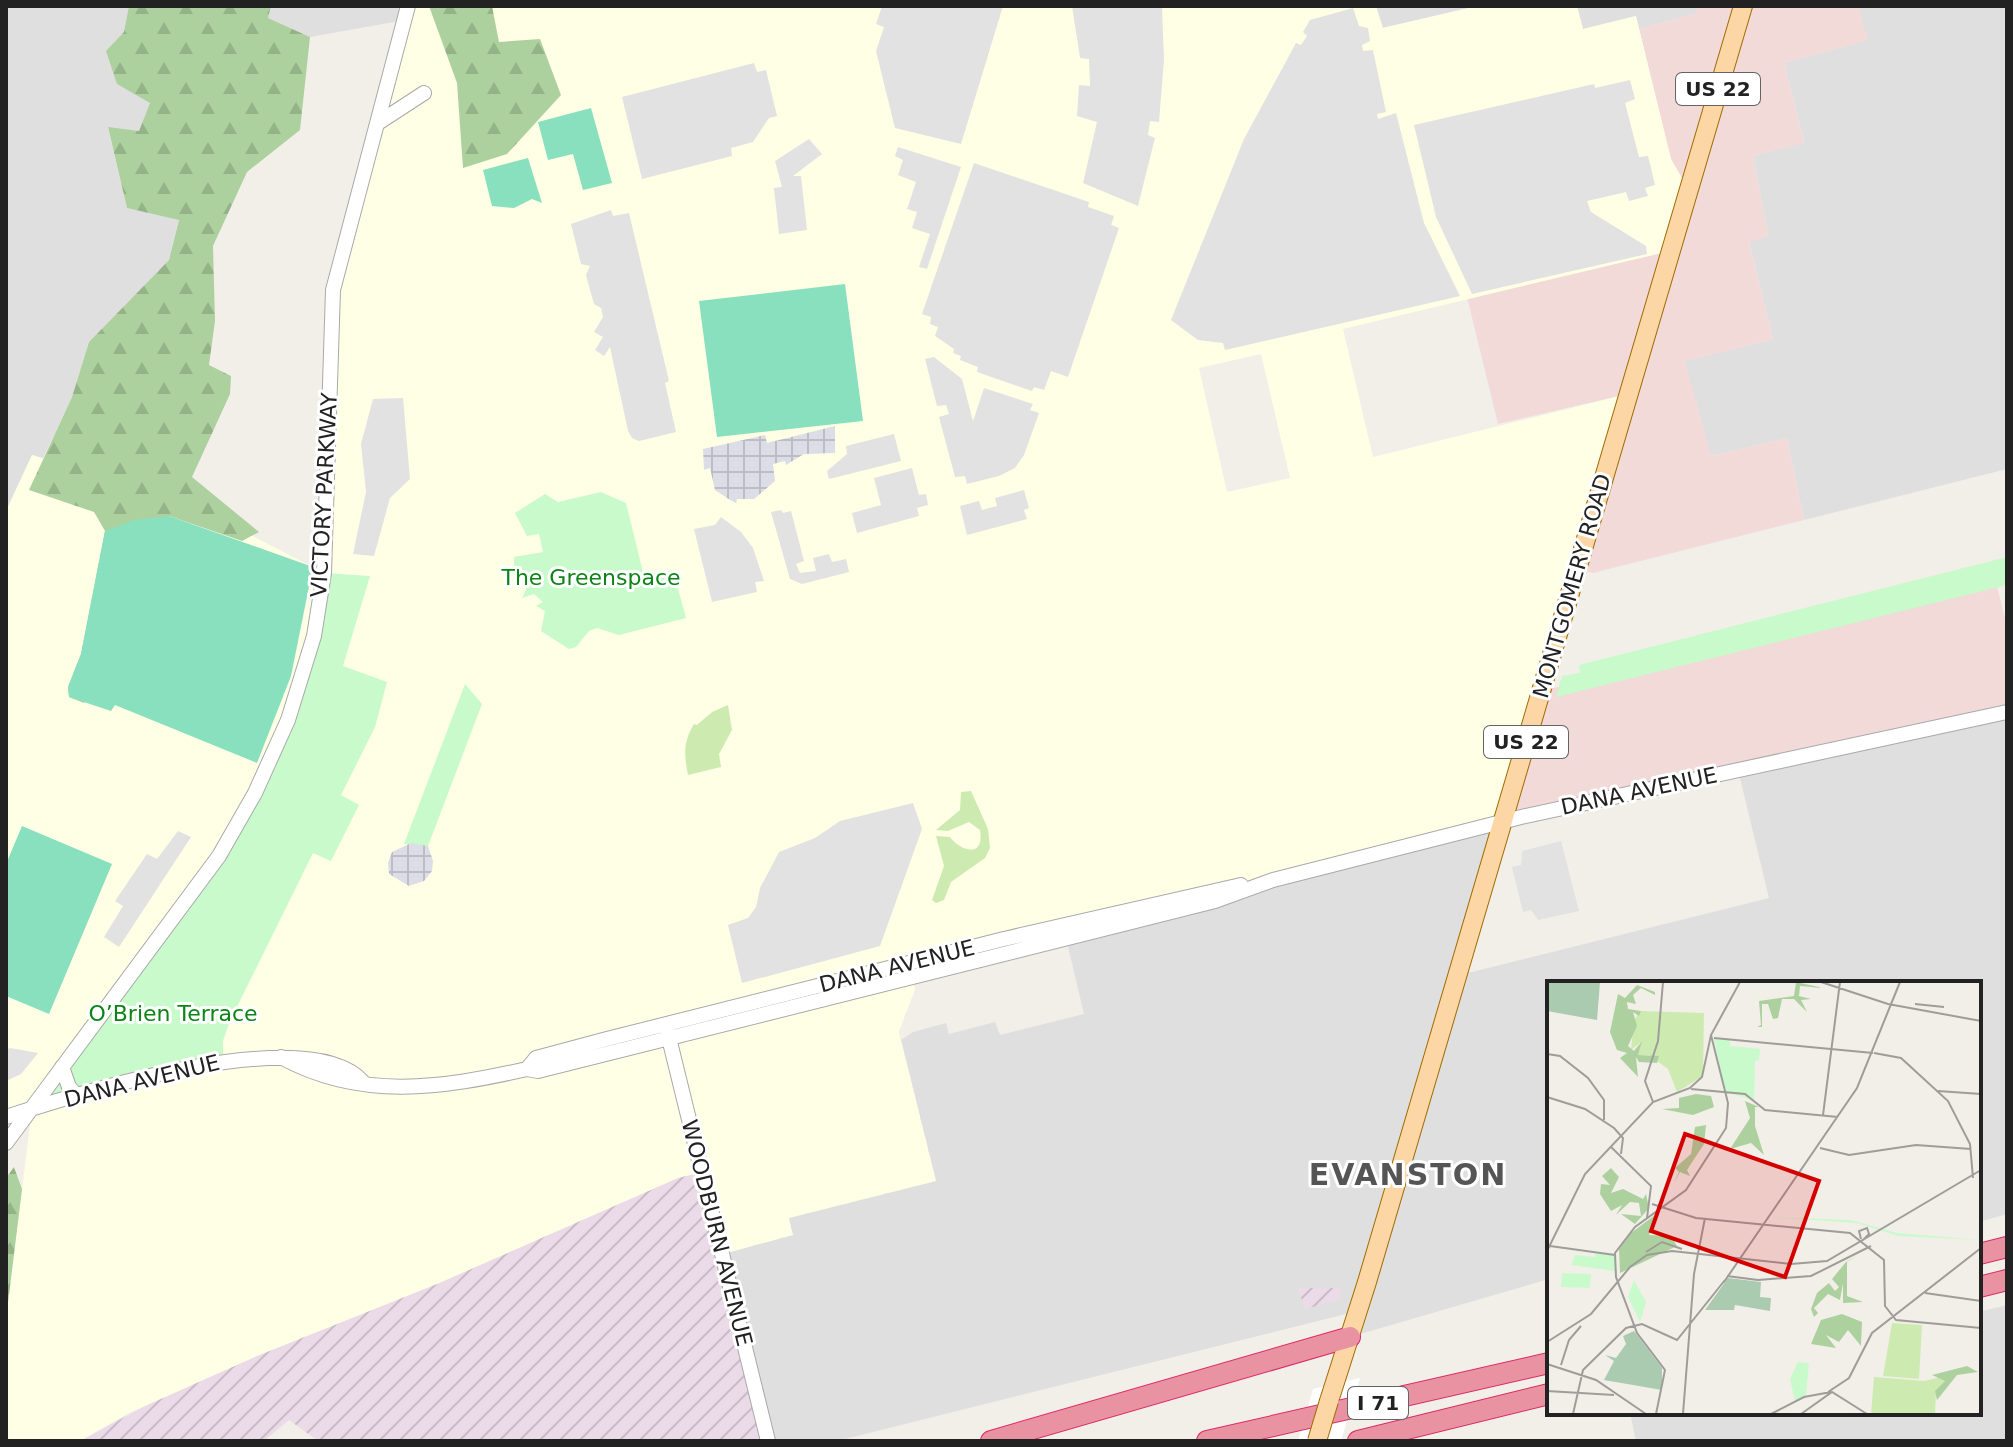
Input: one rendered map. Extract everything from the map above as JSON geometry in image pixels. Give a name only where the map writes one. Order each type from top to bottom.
[{"type":"highway","points":[[1981,1254],[2007,1247]]},
{"type":"highway","points":[[1981,1286],[2007,1280]]},
{"type":"highway","points":[[991,1441],[1350,1337]]},
{"type":"highway","name":"I 71","points":[[1207,1441],[1547,1363]]},
{"type":"highway","name":"I 71","points":[[1358,1441],[1547,1394]]},
{"type":"main road","name":"MONTGOMERY ROAD","points":[[1317,1441],[1743,6]]},
{"type":"street","name":"VICTORY PARKWAY","points":[[6,1143],[219,856],[255,793],[288,720],[314,636],[324,573],[333,290],[408,6]]},
{"type":"street","points":[[378,123],[424,93]]},
{"type":"street","name":"DANA AVENUE","points":[[6,1117],[194,1065],[281,1057],[340,1083],[427,1087],[527,1069],[538,1071],[667,1032],[1195,893],[1273,880],[1502,822],[2007,712]]},
{"type":"street","name":"WOODBURN AVENUE","points":[[667,1032],[768,1441]]},
{"type":"street","points":[[62,1067],[69,1087],[78,1097]]},
{"type":"shaded area","points":[[6,6],[129,6],[117,84],[151,102],[139,131],[108,128],[127,208],[179,219],[169,260],[89,342],[72,397],[43,458],[32,455],[6,511]]},
{"type":"shaded area","points":[[271,6],[408,6],[405,20],[310,37],[268,18]]},
{"type":"shaded area","points":[[408,6],[1376,6],[1383,28],[1477,6],[1577,6],[1583,29],[1636,16],[1671,159],[1687,187],[1670,251],[1343,329],[1373,457],[1628,394],[1502,822],[911,963],[915,990],[899,1032],[936,1181],[789,1218],[793,1235],[723,1254],[702,1172],[678,1178],[437,1284],[257,1356],[127,1414],[80,1441],[6,1441],[6,1319],[32,1109],[6,1117],[6,511],[32,455],[202,510],[324,573],[331,325]],"holes":[[[1261,354],[1290,478],[1227,492],[1199,368]]]},
{"type":"shaded area","points":[[882,6],[1003,6],[961,144],[895,128],[876,51],[884,27],[876,24]]},
{"type":"shaded area","points":[[1072,6],[1162,6],[1164,60],[1159,122],[1150,121],[1148,135],[1155,138],[1138,206],[1083,183],[1097,122],[1077,116],[1079,85],[1090,86],[1089,59],[1080,58]]},
{"type":"shaded area","points":[[1376,6],[1477,6],[1382,28]]},
{"type":"shaded area","points":[[1577,6],[1696,6],[1698,13],[1639,29],[1636,16],[1583,29]]},
{"type":"shaded area","points":[[1696,6],[1858,6],[1868,40],[1784,63],[1804,143],[1753,156],[1768,235],[1749,243],[1773,339],[1685,361],[1711,456],[1787,438],[1804,520],[1593,573],[1577,569],[1627,394],[1498,424],[1467,297],[1670,251],[1687,187],[1671,159],[1639,29],[1697,13]]},
{"type":"shaded area","points":[[1858,6],[2007,6],[2007,469],[1804,520],[1787,438],[1711,456],[1684,361],[1773,339],[1749,242],[1768,235],[1753,156],[1804,142],[1784,63],[1867,40]]},
{"type":"shaded area","points":[[1353,8],[1359,26],[1368,28],[1370,41],[1362,45],[1363,51],[1373,50],[1386,112],[1377,114],[1378,119],[1396,113],[1424,223],[1460,296],[1225,350],[1223,343],[1198,340],[1171,320],[1244,139],[1296,43],[1301,45],[1307,36],[1303,32],[1310,20]]},
{"type":"shaded area","points":[[754,63],[757,72],[766,70],[777,116],[769,118],[753,142],[731,148],[732,156],[642,179],[622,97]]},
{"type":"shaded area","points":[[1630,80],[1635,99],[1625,103],[1639,157],[1648,156],[1655,185],[1645,188],[1648,196],[1629,201],[1626,192],[1587,201],[1591,212],[1646,246],[1647,254],[1472,294],[1436,217],[1414,125],[1594,84],[1595,88]]},
{"type":"shaded area","points":[[809,139],[822,154],[793,176],[801,176],[807,230],[779,234],[774,188],[782,187],[775,161]]},
{"type":"shaded area","points":[[898,147],[961,167],[927,269],[919,267],[930,234],[912,228],[917,212],[907,209],[916,182],[898,175],[903,160],[895,156]]},
{"type":"shaded area","points":[[974,163],[1089,202],[1088,207],[1114,216],[1111,225],[1119,228],[1068,377],[1051,371],[1044,390],[1034,387],[1032,391],[977,372],[978,367],[960,360],[961,356],[953,353],[954,349],[935,336],[938,327],[930,324],[931,317],[922,314]]},
{"type":"shaded area","points":[[611,210],[613,216],[629,213],[669,381],[665,383],[676,432],[639,441],[632,438],[628,431],[610,347],[604,356],[595,350],[603,337],[594,332],[603,317],[601,308],[594,304],[586,275],[590,266],[581,264],[571,224]]},
{"type":"shaded area","points":[[934,357],[962,379],[973,421],[984,388],[1033,404],[1030,410],[1039,413],[1024,455],[1015,468],[999,476],[967,484],[965,476],[955,477],[939,417],[949,414],[946,405],[937,406],[925,359]]},
{"type":"shaded area","points":[[403,398],[410,479],[390,498],[374,556],[353,554],[366,492],[361,444],[373,399]]},
{"type":"shaded area","points":[[835,426],[835,453],[804,454],[786,465],[785,461],[773,464],[775,481],[754,499],[737,499],[736,503],[730,500],[715,490],[710,468],[704,470],[703,449],[765,435],[767,443]]},
{"type":"shaded area","points":[[894,434],[901,461],[829,479],[827,471],[847,454],[846,446]]},
{"type":"shaded area","points":[[912,468],[919,495],[926,494],[928,505],[917,508],[919,516],[857,533],[852,513],[881,505],[874,478]]},
{"type":"shaded area","points":[[1024,490],[1029,508],[1024,510],[1027,519],[967,535],[960,506],[979,501],[982,510],[997,506],[995,498]]},
{"type":"shaded area","points":[[781,510],[783,513],[791,511],[804,561],[796,564],[800,573],[816,571],[813,558],[829,554],[832,562],[846,559],[849,572],[802,584],[790,579],[771,512]]},
{"type":"shaded area","points":[[721,517],[741,532],[753,548],[764,581],[755,582],[757,592],[712,602],[694,529],[715,525]]},
{"type":"shaded area","points":[[1996,583],[2007,626],[2007,712],[1502,822],[1541,691]]},
{"type":"shaded area","points":[[2007,712],[2007,1214],[1981,1221],[1981,981],[1547,981],[1547,1280],[1350,1337],[1358,1311],[837,1441],[768,1441],[723,1254],[792,1235],[788,1218],[936,1181],[901,1040],[913,1032],[946,1023],[949,1034],[995,1022],[1000,1035],[1084,1014],[1066,938],[1502,822],[1467,972],[1769,898],[1738,770]]},
{"type":"shaded area","points":[[913,803],[922,829],[880,946],[742,983],[728,925],[748,918],[756,907],[760,888],[779,852],[815,838],[840,821]]},
{"type":"shaded area","points":[[178,831],[191,837],[119,947],[104,937],[123,906],[115,901],[147,854],[157,859]]},
{"type":"shaded area","points":[[1561,841],[1579,911],[1538,920],[1531,910],[1523,912],[1512,867],[1521,865],[1522,851]]},
{"type":"shaded area","points":[[411,843],[428,846],[433,861],[432,871],[424,881],[409,886],[389,874],[388,863],[392,852]]},
{"type":"shaded area","points":[[915,990],[899,1032],[936,1181],[789,1218],[793,1235],[723,1254],[768,1441],[318,1441],[289,1420],[264,1441],[80,1441]]},
{"type":"shaded area","points":[[6,1050],[38,1053],[21,1074],[6,1081]]},
{"type":"shaded area","points":[[1298,1288],[1342,1288],[1338,1300],[1305,1309]]},
{"type":"shaded area","points":[[2007,1305],[2007,1441],[1636,1441],[1630,1415],[1981,1415],[1981,1312]]},
{"type":"green space","points":[[129,6],[271,6],[268,18],[310,37],[300,130],[247,172],[213,246],[215,321],[209,365],[231,376],[230,394],[192,477],[259,532],[242,541],[169,516],[84,703],[69,697],[68,687],[81,654],[105,531],[94,512],[29,490],[72,397],[89,342],[169,260],[179,220],[127,208],[108,127],[139,131],[150,103],[117,84],[106,51],[124,32]]},
{"type":"green space","points":[[429,6],[492,6],[499,42],[540,39],[561,95],[507,154],[463,168],[457,83]]},
{"type":"green space","points":[[591,108],[612,183],[583,190],[573,154],[548,160],[538,122]]},
{"type":"green space","points":[[528,158],[542,203],[532,199],[514,208],[492,206],[483,170]]},
{"type":"green space","points":[[845,284],[863,421],[717,437],[699,301]]},
{"type":"green space","name":"The Greenspace","points":[[601,492],[626,503],[644,576],[673,570],[686,618],[619,635],[597,628],[589,631],[576,647],[569,649],[541,631],[545,611],[536,606],[543,602],[534,594],[522,598],[529,583],[514,565],[514,557],[543,552],[539,534],[527,536],[515,513],[545,494],[558,502]]},
{"type":"green space","points":[[169,516],[313,567],[291,676],[257,763],[115,705],[111,711],[69,697],[68,687],[81,654],[105,531],[135,520]]},
{"type":"green space","points":[[2007,557],[2007,585],[1556,697],[1562,676],[1580,673],[1579,665]]},
{"type":"green space","name":"O’Brien Terrace","points":[[324,573],[370,576],[343,666],[387,682],[375,727],[341,795],[359,805],[331,861],[313,853],[229,1023],[223,1041],[223,1060],[32,1108],[219,856],[277,746]]},
{"type":"green space","points":[[465,684],[482,704],[428,846],[404,844]]},
{"type":"green space","points":[[728,705],[732,730],[719,754],[721,767],[688,775],[685,749],[694,724]]},
{"type":"green space","points":[[971,791],[988,829],[990,848],[985,858],[951,882],[944,900],[936,903],[932,900],[944,866],[936,836],[950,837],[959,846],[970,850],[979,846],[980,830],[969,822],[948,831],[936,830],[960,810],[961,792]]},
{"type":"green space","points":[[22,826],[112,864],[49,1014],[6,996],[6,864]]},
{"type":"green space","points":[[14,1167],[22,1189],[6,1319],[6,1178]]},
{"type":"pier","points":[[1360,1378],[1341,1441],[1298,1441],[1313,1389]]},
{"type":"district","name":"EVANSTON","points":[[1408,1174]]}]
